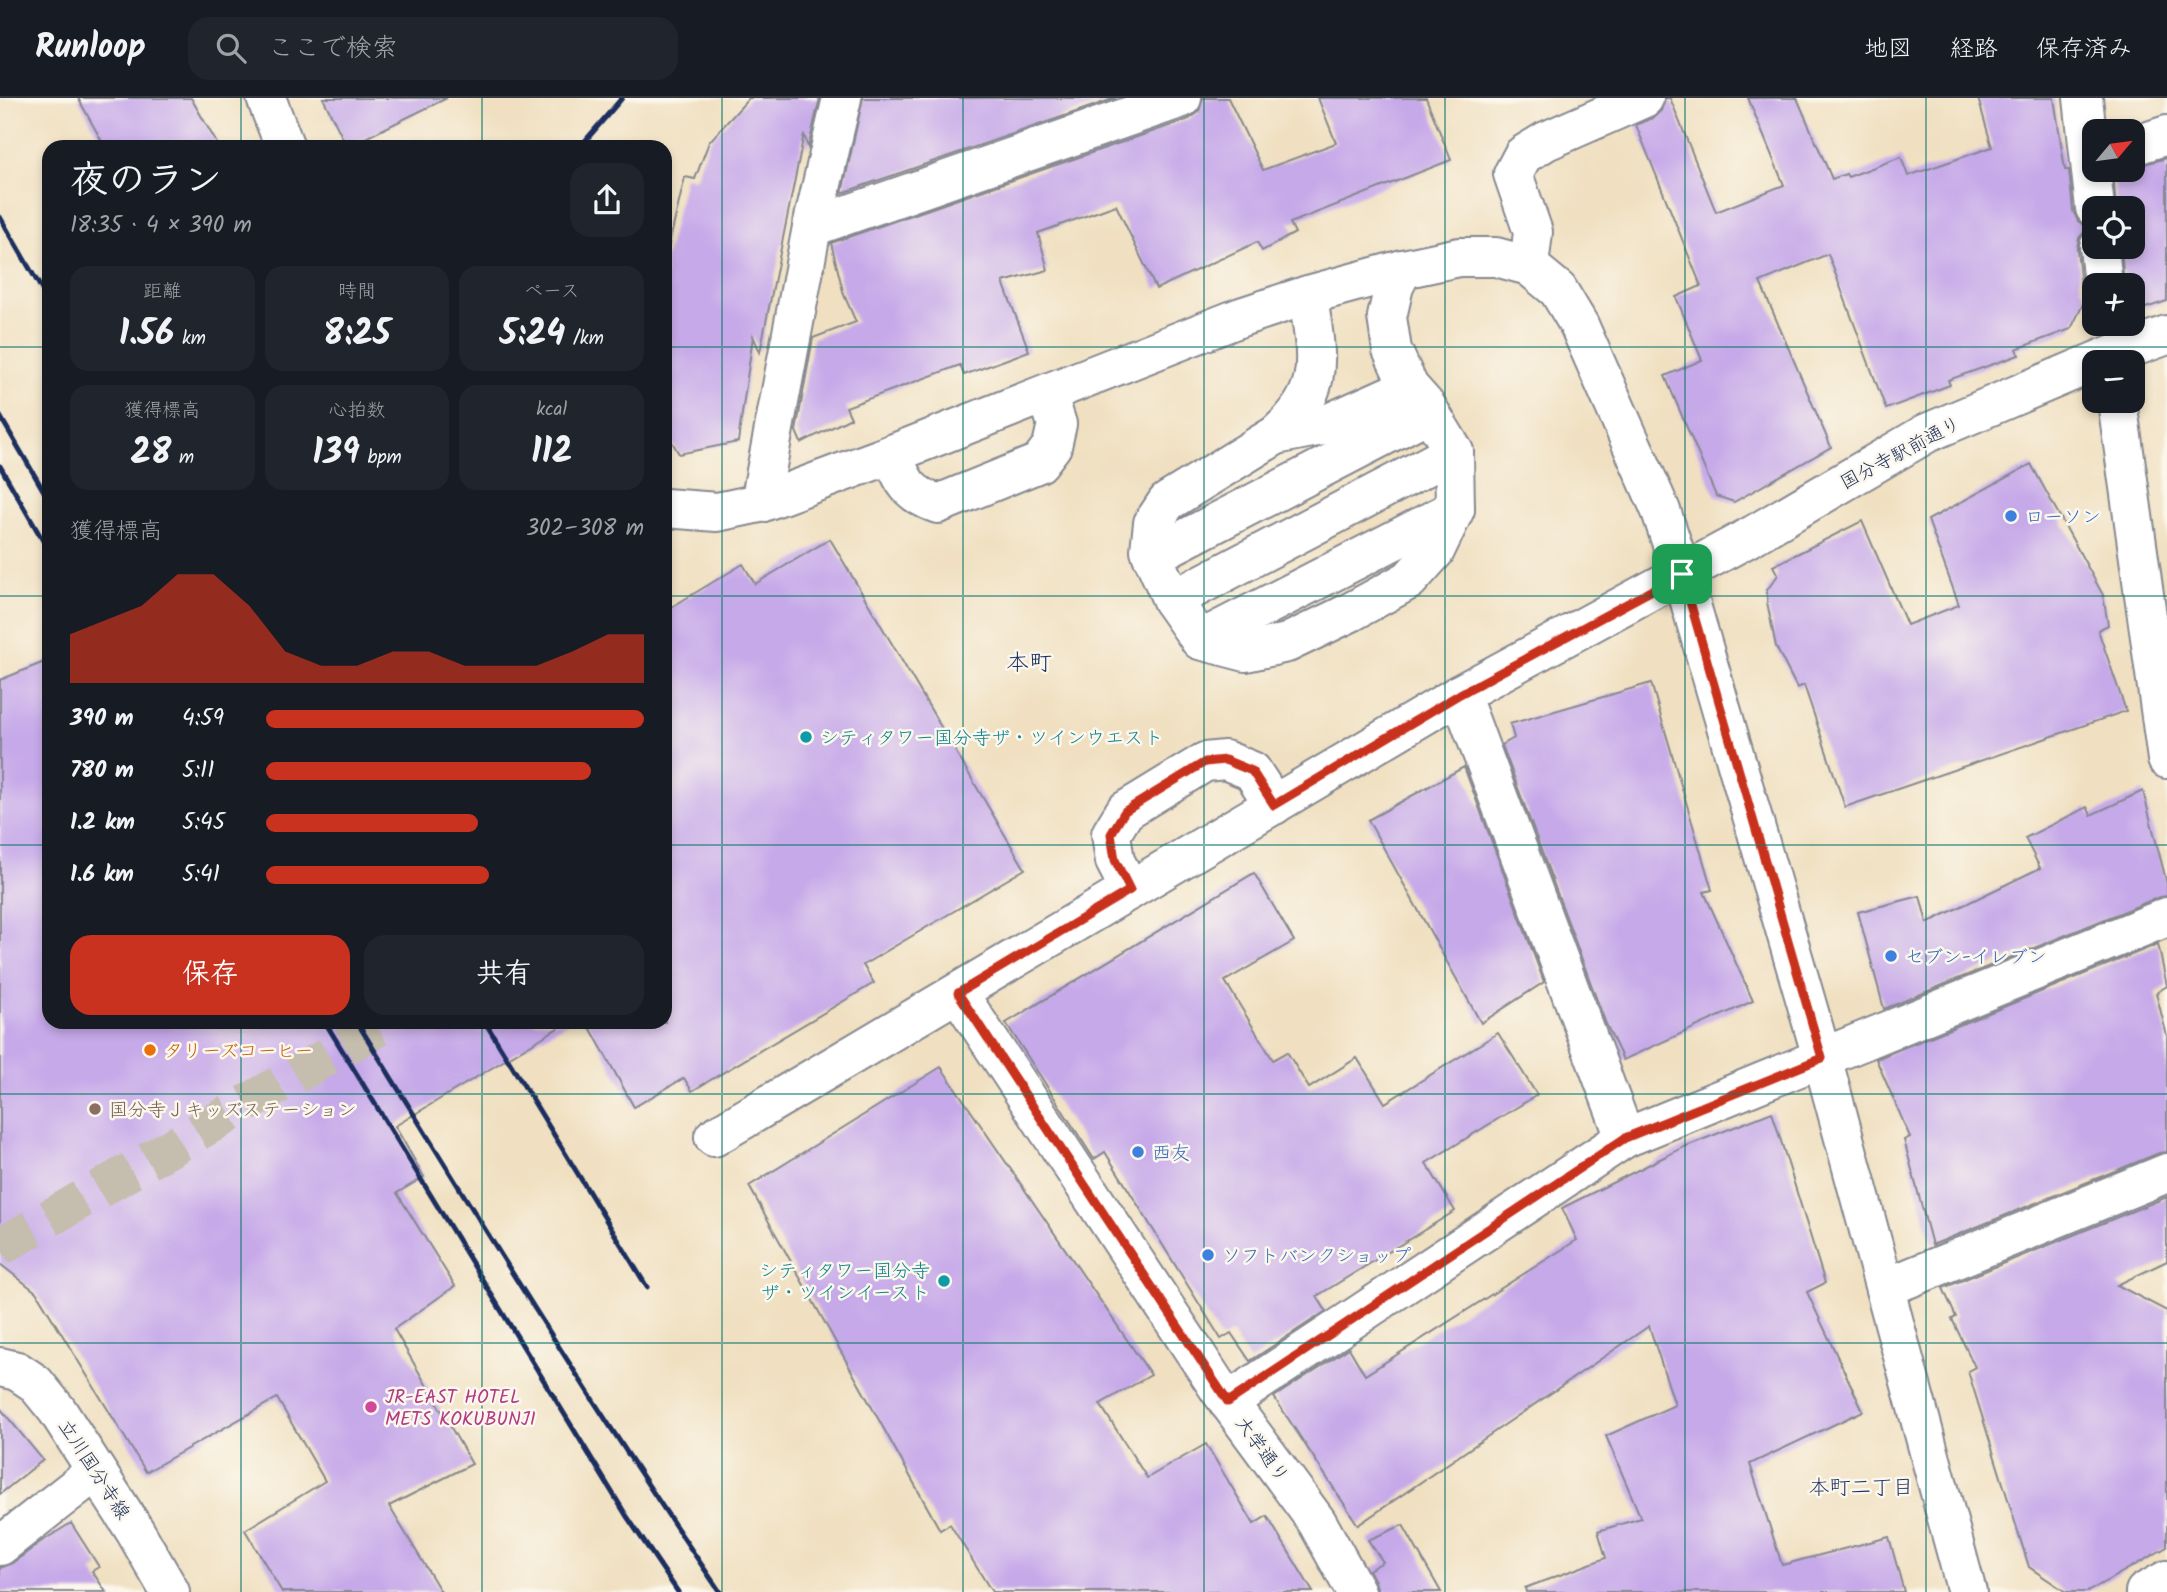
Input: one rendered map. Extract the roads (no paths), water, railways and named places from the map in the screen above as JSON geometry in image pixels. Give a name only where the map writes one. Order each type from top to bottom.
[{"type":"street","points":[[266,98],[282,140]]},
{"type":"street","points":[[760,503],[812,227],[842,98]]},
{"type":"street","points":[[812,227],[1182,98]]},
{"type":"street","points":[[1529,265],[1532,232],[1513,174],[1523,155],[1546,141],[1644,98]]},
{"type":"street","points":[[2083,98],[2086,119]]},
{"type":"street","points":[[2146,142],[2167,135]]},
{"type":"street","points":[[672,509],[717,512],[760,503],[1241,317],[1308,295],[1459,257],[1496,257],[1529,265],[1558,290],[1579,325],[1661,511],[1682,574],[1822,1058],[1967,1592]]},
{"type":"street","points":[[1308,295],[1316,373],[1305,404],[1292,421],[1276,435],[1167,502],[1153,523],[1150,550],[1152,556],[1172,600],[1200,640],[1246,652],[1287,643],[1409,580],[1435,551],[1455,509],[1454,452],[1419,399],[1392,350],[1387,317],[1394,286],[1403,269]]},
{"type":"street","name":"国分寺駅前通り","points":[[714,1137],[1460,694],[1755,534],[1927,433],[2110,347],[2167,335]]},
{"type":"street","points":[[892,454],[901,477],[919,498],[938,504],[1039,463],[1052,446],[1057,424],[1046,394]]},
{"type":"street","points":[[1276,435],[1322,426],[1419,399]]},
{"type":"street","points":[[1152,556],[1419,399]]},
{"type":"street","points":[[2119,413],[2167,759]]},
{"type":"street","points":[[1172,600],[1454,452]]},
{"type":"street","points":[[1460,694],[1625,1138]]},
{"type":"street","points":[[1130,890],[1115,860],[1111,834],[1125,811],[1205,762],[1225,760],[1252,771],[1274,805]]},
{"type":"street","points":[[1228,1402],[1625,1138],[2167,917]]},
{"type":"street","name":"大学通り","points":[[958,993],[1228,1402],[1317,1522],[1356,1592]]},
{"type":"street","points":[[1885,1288],[2167,1173]]},
{"type":"street","name":"立川国分寺線","points":[[0,1367],[17,1371],[35,1383],[57,1410],[135,1531],[170,1592]]},
{"type":"street","points":[[0,1546],[96,1471]]},
{"type":"street","points":[[2145,1592],[2167,1580]]},
{"type":"tunnel","points":[[0,1247],[375,1029]]},
{"type":"railway","points":[[586,140],[622,98]]},
{"type":"railway","points":[[0,217],[42,290]]},
{"type":"railway","points":[[0,416],[42,488]]},
{"type":"railway","points":[[0,466],[42,539]]},
{"type":"railway","points":[[329,1029],[626,1515],[678,1592]]},
{"type":"railway","points":[[361,1029],[580,1381],[720,1592]]},
{"type":"railway","points":[[489,1029],[647,1287]]},
{"type":"place","name":"ローソン","points":[[2011,516]]},
{"type":"place","name":"シティタワー国分寺ザ・ツインウエスト","points":[[806,737]]},
{"type":"place","name":"セブン-イレブン","points":[[1891,956]]},
{"type":"place","name":"タリーズコーヒー","points":[[150,1050]]},
{"type":"place","name":"国分寺Ｊキッズステーション","points":[[95,1109]]},
{"type":"place","name":"西友","points":[[1138,1152]]},
{"type":"place","name":"ソフトバンクショップ","points":[[1208,1255]]},
{"type":"place","name":"シティタワー国分寺 ザ・ツインイースト","points":[[944,1281]]},
{"type":"place","name":"JR-EAST HOTEL METS KOKUBUNJI","points":[[371,1407]]},
{"type":"district","name":"本町","points":[[1029,662]]},
{"type":"district","name":"本町二丁目","points":[[1861,1487]]}]
